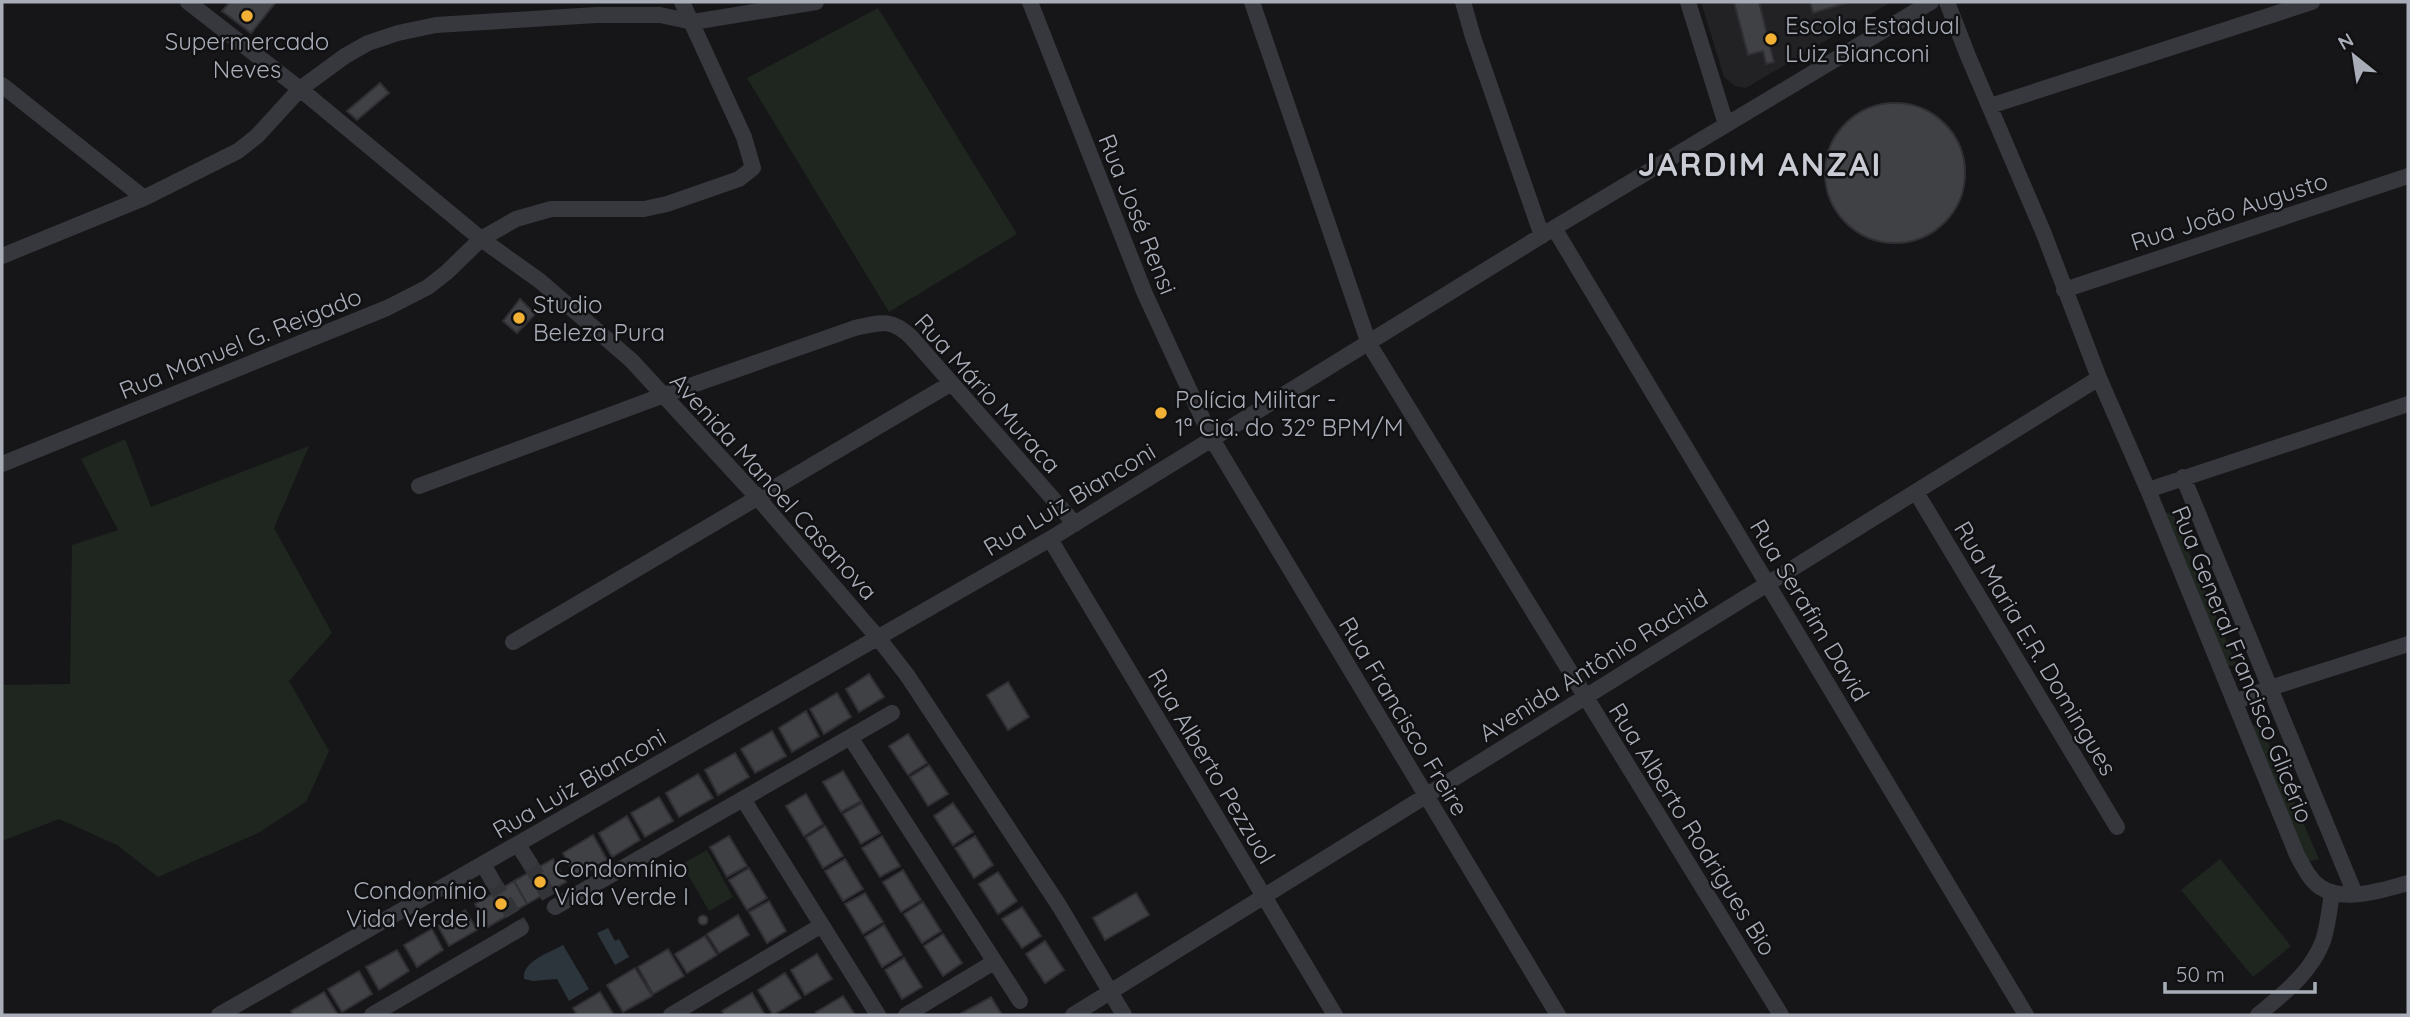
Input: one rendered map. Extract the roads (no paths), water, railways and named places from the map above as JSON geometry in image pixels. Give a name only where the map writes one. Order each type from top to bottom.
[{"type":"street","name":"Avenida Manoel Casanova","points":[[188,2],[300,89],[481,239],[540,281],[595,327],[664,395],[757,498],[907,674],[1060,907],[1124,1015]]},
{"type":"street","points":[[660,15],[680,2],[693,22]]},
{"type":"street","points":[[2,256],[144,198],[238,150],[257,136],[300,89],[345,55],[368,43],[398,33],[436,25],[596,15],[660,15],[693,22],[816,2]]},
{"type":"street","name":"Rua José Rensi","points":[[1030,2],[1146,294],[1212,439]]},
{"type":"street","name":"Rua Alberto Rodrigues Bio","points":[[1252,2],[1369,344],[1781,1015]]},
{"type":"street","name":"Rua Serafim David","points":[[1463,2],[1473,37],[1548,232],[1768,584],[2026,1015]]},
{"type":"street","points":[[1688,2],[1726,124]]},
{"type":"street","name":"Rua Luiz Bianconi","points":[[219,1015],[1050,539],[1548,232],[1931,2]]},
{"type":"street","name":"Rua General Francisco Glicério","points":[[1947,2],[2044,234],[2099,378],[2148,490],[2297,855],[2311,878],[2332,892]]},
{"type":"street","points":[[1990,106],[2312,2]]},
{"type":"street","name":"Rua Manuel G. Reigado","points":[[2,464],[387,308],[428,287],[481,239],[516,219],[551,209],[644,209],[667,204],[739,179],[752,168],[744,137],[693,22]]},
{"type":"street","points":[[2,85],[144,198]]},
{"type":"street","name":"Rua João Augusto","points":[[2064,290],[2408,176]]},
{"type":"street","name":"Rua Mário Muraca","points":[[419,486],[664,395],[855,328],[880,322],[896,324],[905,331],[1075,524]]},
{"type":"street","name":"Avenida Antônio Rachid","points":[[1073,1015],[2099,378]]},
{"type":"street","points":[[513,642],[950,384]]},
{"type":"street","points":[[2148,490],[2408,404]]},
{"type":"street","name":"Rua Francisco Freire","points":[[1212,439],[1558,1015]]},
{"type":"street","name":"Rua General Francisco Glicério","points":[[2183,477],[2356,894]]},
{"type":"street","name":"Rua Maria E.R. Domingues","points":[[1916,492],[2117,827]]},
{"type":"street","name":"Rua Alberto Pezzuol","points":[[1050,539],[1335,1015]]},
{"type":"street","points":[[2235,702],[2270,688],[2408,644]]},
{"type":"street","points":[[555,907],[892,713]]},
{"type":"street","points":[[850,737],[1020,1001]]},
{"type":"street","points":[[743,799],[878,1015]]},
{"type":"street","points":[[517,845],[529,862]]},
{"type":"street","points":[[483,864],[492,880]]},
{"type":"street","points":[[2258,1015],[2296,982],[2314,961],[2326,930],[2332,892],[2356,894],[2408,883]]},
{"type":"street","points":[[671,1015],[822,925]]},
{"type":"street","points":[[372,1015],[521,928]]},
{"type":"street","points":[[906,1015],[994,962]]},
{"type":"tunnel","points":[[529,862],[555,907]]},
{"type":"tunnel","points":[[492,880],[521,928]]},
{"type":"place","name":"Supermercado Neves","points":[[247,16]]},
{"type":"place","name":"Escola Estadual Luiz Bianconi","points":[[1771,39]]},
{"type":"place","name":"Studio Beleza Pura","points":[[519,318]]},
{"type":"place","name":"Polícia Militar - 1ª Cia. do 32º BPM/M","points":[[1161,413]]},
{"type":"place","name":"Condomínio Vida Verde I","points":[[540,882]]},
{"type":"place","name":"Condomínio Vida Verde II","points":[[501,904]]},
{"type":"district","name":"JARDIM ANZAI","points":[[1760,164]]}]
